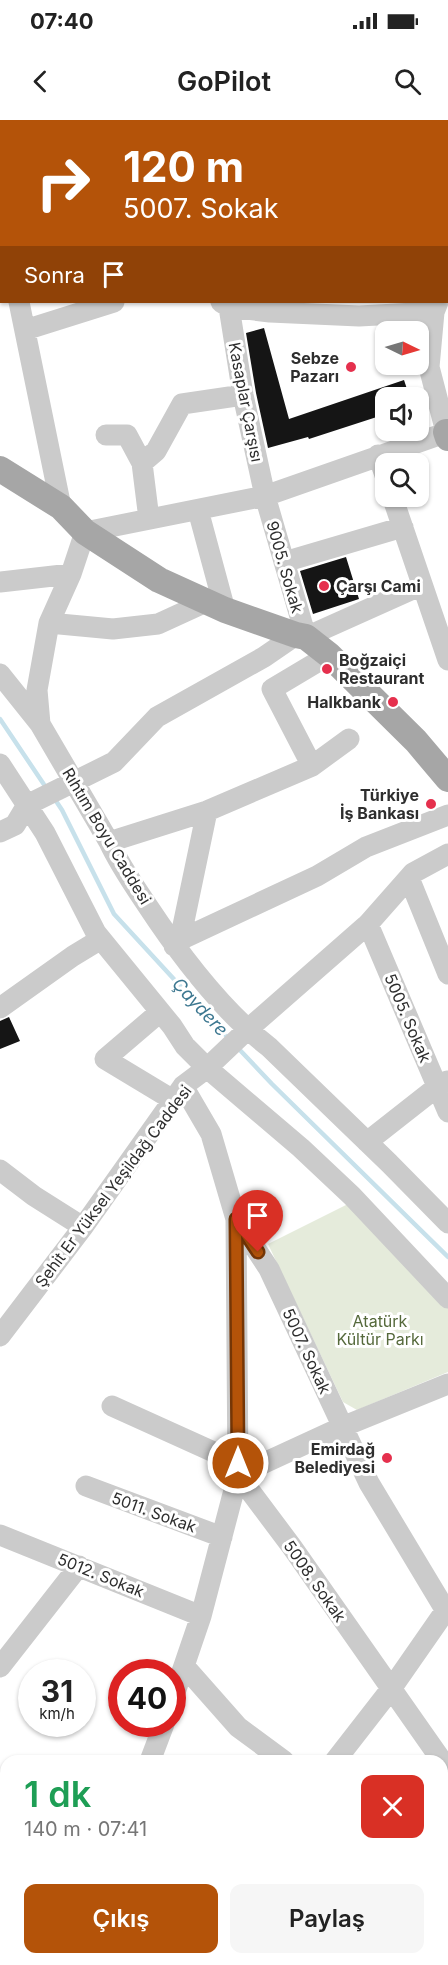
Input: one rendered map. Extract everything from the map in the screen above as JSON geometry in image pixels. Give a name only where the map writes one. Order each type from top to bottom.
[{"type":"main road","points":[[0,469],[61,507],[85,532],[159,580],[215,606],[301,636],[329,655],[416,741],[448,780]]},
{"type":"street","points":[[19,303],[61,507]]},
{"type":"street","points":[[25,330],[111,303]]},
{"type":"street","points":[[227,303],[270,312],[436,307],[429,367],[447,434],[385,453]]},
{"type":"street","name":"Kasaplar Çarşısı","points":[[227,303],[243,395],[265,496]]},
{"type":"street","points":[[142,462],[156,451],[182,405],[243,395]]},
{"type":"street","points":[[106,435],[127,435],[142,462],[149,519]]},
{"type":"street","points":[[40,724],[38,690],[49,623],[71,574],[85,532],[265,496],[375,456]]},
{"type":"street","name":"9005. Sokak","points":[[265,496],[284,562],[301,636]]},
{"type":"street","points":[[396,507],[448,660]]},
{"type":"street","points":[[49,623],[113,629],[158,624],[215,606],[198,510]]},
{"type":"street","points":[[284,562],[402,527]]},
{"type":"street","points":[[0,582],[71,574]]},
{"type":"street","points":[[0,832],[15,825],[27,805],[114,762],[157,717],[301,636],[422,585]]},
{"type":"street","points":[[312,766],[272,689],[329,655]]},
{"type":"street","name":"Rıhtım Boyu Caddesi","points":[[0,674],[40,724],[74,780],[117,860],[177,943],[247,1030],[269,1047],[448,1223]]},
{"type":"street","points":[[109,842],[207,812],[312,766],[350,739]]},
{"type":"street","points":[[0,764],[45,833],[100,939],[185,1046],[352,1196],[448,1298]]},
{"type":"street","points":[[177,943],[207,812]]},
{"type":"street","points":[[177,943],[317,876],[366,847],[448,814]]},
{"type":"street","name":"Şehit Er Yüksel Yeşildağ Caddesi","points":[[0,1336],[83,1227],[178,1093],[368,924],[413,873],[448,854]]},
{"type":"street","points":[[409,878],[448,974]]},
{"type":"street","name":"5005. Sokak","points":[[368,924],[443,1084],[448,1112]]},
{"type":"street","points":[[0,1008],[100,939]]},
{"type":"street","points":[[160,1012],[105,1059],[178,1093]]},
{"type":"street","points":[[367,1142],[443,1084]]},
{"type":"street","name":"5007. Sokak","points":[[178,1093],[211,1134],[236,1219],[269,1269],[369,1483],[447,1609]]},
{"type":"street","points":[[0,1170],[34,1196],[83,1227]]},
{"type":"street","points":[[186,1664],[201,1616],[238,1469],[236,1219]]},
{"type":"street","points":[[112,1406],[238,1469],[448,1384]]},
{"type":"street","name":"5008. Sokak","points":[[238,1469],[437,1755]]},
{"type":"street","name":"5011. Sokak","points":[[86,1486],[222,1537]]},
{"type":"street","name":"5012. Sokak","points":[[0,1535],[201,1616]]},
{"type":"street","points":[[0,1668],[79,1566]]},
{"type":"street","points":[[340,1755],[391,1689],[447,1609]]},
{"type":"street","points":[[186,1668],[238,1727],[276,1755]]},
{"type":"street","points":[[152,1755],[159,1737]]},
{"type":"green space","name":"Atatürk Kültür Parkı","points":[[350,1203],[448,1307],[448,1372],[357,1410],[343,1402],[268,1244]]},
{"type":"building","points":[[264,328],[289,419],[375,390],[375,418],[309,439],[308,437],[268,448],[246,333]]},
{"type":"building","points":[[404,380],[406,387],[383,387]]},
{"type":"building","name":"Çarşı Cami","points":[[346,557],[359,599],[313,614],[300,571]]},
{"type":"building","points":[[9,1017],[20,1041],[0,1049],[0,1021]]},
{"type":"waterway","name":"Çaydere","points":[[0,719],[47,789]]},
{"type":"waterway","name":"Çaydere","points":[[54,798],[114,914],[229,1039]]},
{"type":"waterway","name":"Çaydere","points":[[237,1047],[448,1257]]},
{"type":"place","name":"Sebze Pazarı","points":[[351,367]]},
{"type":"place","name":"Çarşı Cami","points":[[324,586]]},
{"type":"place","name":"Boğzaiçi Restaurant","points":[[327,669]]},
{"type":"place","name":"Halkbank","points":[[393,702]]},
{"type":"place","name":"Türkiye İş Bankası","points":[[431,804]]},
{"type":"place","name":"Emirdağ Belediyesi","points":[[387,1458]]},
{"type":"route","points":[[238,1463],[236,1219],[258,1252]]}]
